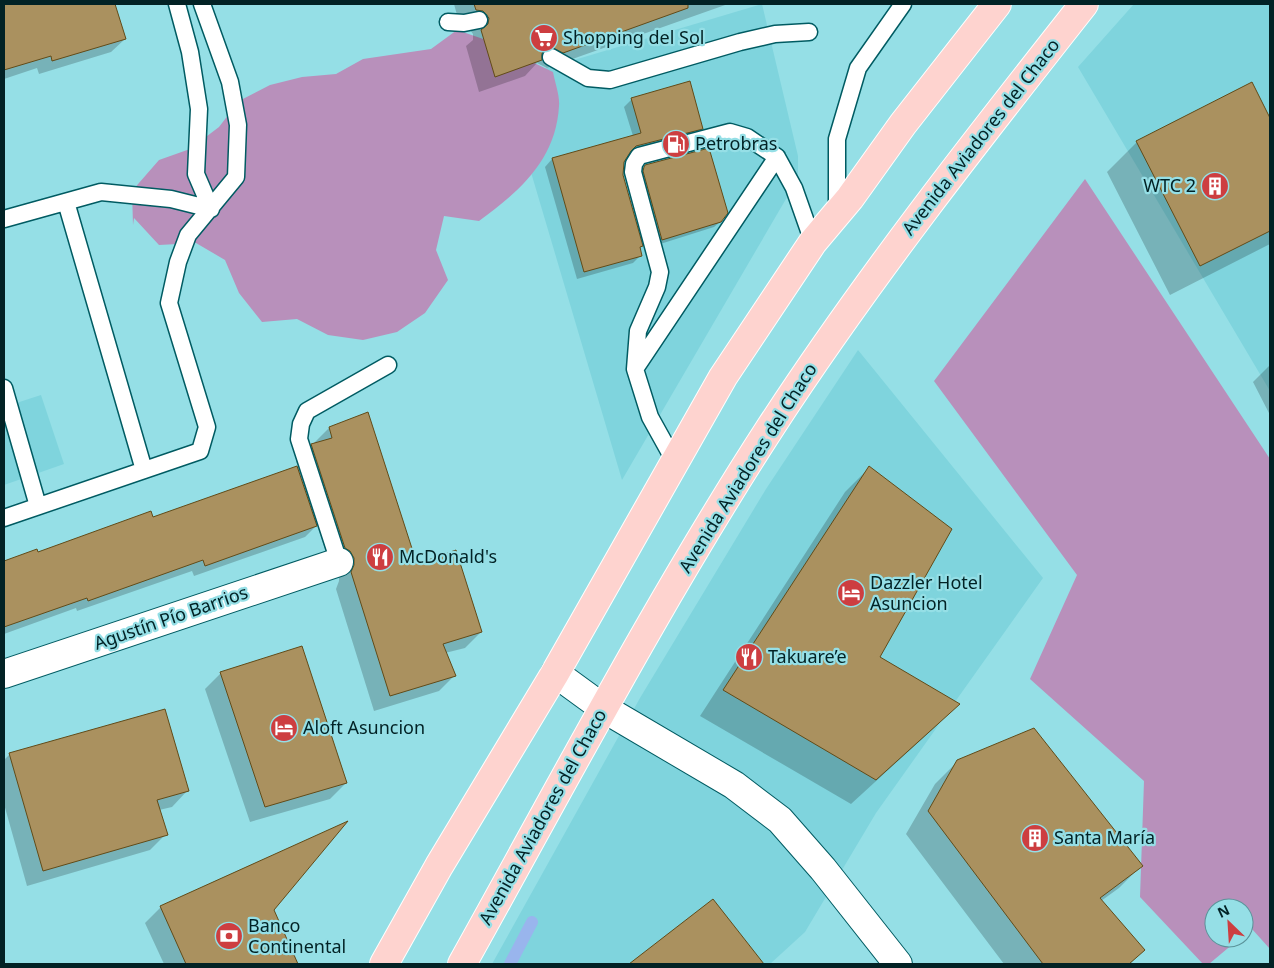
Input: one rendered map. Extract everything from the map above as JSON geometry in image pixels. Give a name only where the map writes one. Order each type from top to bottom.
[{"type":"highway","points":[[384,964],[439,866],[555,673],[723,377],[813,242],[850,198],[903,124],[997,4]]},
{"type":"highway","name":"Avenida Aviadores del Chaco","points":[[462,964],[603,708],[712,522],[773,424],[832,337],[961,161],[1084,4]]},
{"type":"street","name":"Agustín Pío Barrios","points":[[4,674],[339,562]]},
{"type":"street","points":[[555,673],[603,708],[734,785],[780,820],[823,869],[898,964]]},
{"type":"lane","points":[[177,4],[190,52],[199,109],[196,174],[211,209]]},
{"type":"lane","points":[[4,518],[200,450],[207,427],[169,303],[178,262],[188,235],[236,176],[238,125],[230,82],[202,4]]},
{"type":"lane","points":[[837,212],[837,139],[858,68],[902,4]]},
{"type":"lane","points":[[448,22],[464,23],[479,20]]},
{"type":"lane","points":[[551,57],[588,78],[610,80],[740,42],[775,34],[809,32]]},
{"type":"lane","points":[[675,462],[650,417],[635,369],[638,331],[658,287],[660,272],[633,172],[634,164],[639,156],[730,132],[747,137],[777,157],[794,188],[813,242]]},
{"type":"lane","points":[[635,369],[777,157]]},
{"type":"lane","points":[[4,218],[101,192],[171,199],[211,209]]},
{"type":"lane","points":[[66,202],[144,470]]},
{"type":"lane","points":[[339,562],[299,439],[301,424],[307,411],[388,365]]},
{"type":"lane","points":[[4,388],[38,506]]},
{"type":"shaded area","points":[[762,4],[798,156],[798,174],[793,187],[622,480],[504,81]]},
{"type":"shaded area","points":[[1134,4],[1270,4],[1270,391],[1078,67]]},
{"type":"shaded area","points":[[457,30],[489,41],[553,72],[559,102],[556,125],[551,143],[533,173],[494,210],[479,221],[444,216],[436,250],[448,280],[425,313],[397,332],[363,340],[328,335],[297,319],[262,322],[239,293],[225,260],[196,243],[159,245],[134,218],[133,225],[132,191],[159,160],[190,149],[219,127],[239,101],[270,85],[302,77],[336,74],[363,59],[431,49]]},
{"type":"shaded area","points":[[1085,179],[1270,459],[1270,949],[1254,931],[1254,898],[1204,898],[1204,948],[1228,948],[1209,964],[1203,964],[1140,897],[1144,781],[1030,679],[1077,575],[934,381]]},
{"type":"shaded area","points":[[858,350],[1043,578],[876,813],[805,932],[770,964],[492,964],[640,698],[766,489]]},
{"type":"shaded area","points":[[41,395],[64,464],[4,485],[4,407]]},
{"type":"building","points":[[4,4],[115,4],[126,39],[52,61],[51,56],[4,70]]},
{"type":"building","name":"Shopping del Sol","points":[[474,4],[688,4],[688,8],[563,53],[551,47],[546,48],[542,53],[542,60],[495,77],[481,30],[488,24],[489,18],[483,11],[476,10]]},
{"type":"building","points":[[690,81],[703,129],[636,146],[624,162],[623,175],[643,246],[640,247],[642,256],[584,272],[552,158],[641,133],[631,98]]},
{"type":"building","name":"WTC 2","points":[[1252,82],[1270,118],[1270,231],[1200,266],[1136,141]]},
{"type":"building","points":[[709,148],[728,213],[721,222],[662,240],[643,171],[645,165]]},
{"type":"building","name":"McDonald's","points":[[368,412],[417,564],[456,550],[482,632],[443,644],[456,676],[390,696],[351,572],[354,558],[350,551],[345,548],[311,444],[332,438],[329,427]]},
{"type":"building","points":[[297,466],[317,526],[205,566],[203,560],[88,601],[87,598],[4,627],[4,561],[37,549],[38,552],[151,511],[153,517]]},
{"type":"building","name":"Dazzler Hotel Asuncion","points":[[869,466],[952,529],[880,657],[960,704],[876,780],[723,690]]},
{"type":"building","name":"Aloft Asuncion","points":[[302,646],[347,783],[265,807],[220,672]]},
{"type":"building","points":[[165,709],[189,791],[157,800],[168,835],[43,871],[9,753]]},
{"type":"building","name":"Santa María","points":[[1034,728],[1143,866],[1100,898],[1145,950],[1129,964],[1043,964],[928,811],[957,760]]},
{"type":"building","points":[[348,821],[274,910],[298,964],[186,964],[160,906]]},
{"type":"building","points":[[713,899],[764,964],[629,964]]},
{"type":"waterway","points":[[510,964],[532,922]]},
{"type":"place","name":"Shopping del Sol","points":[[544,38]]},
{"type":"place","name":"Petrobras","points":[[676,144]]},
{"type":"place","name":"WTC 2","points":[[1215,186]]},
{"type":"place","name":"McDonald's","points":[[380,557]]},
{"type":"place","name":"Dazzler Hotel Asuncion","points":[[851,593]]},
{"type":"place","name":"Takuare’e","points":[[749,657]]},
{"type":"place","name":"Aloft Asuncion","points":[[284,728]]},
{"type":"place","name":"Santa María","points":[[1035,838]]},
{"type":"place","name":"Banco Continental","points":[[229,936]]}]
